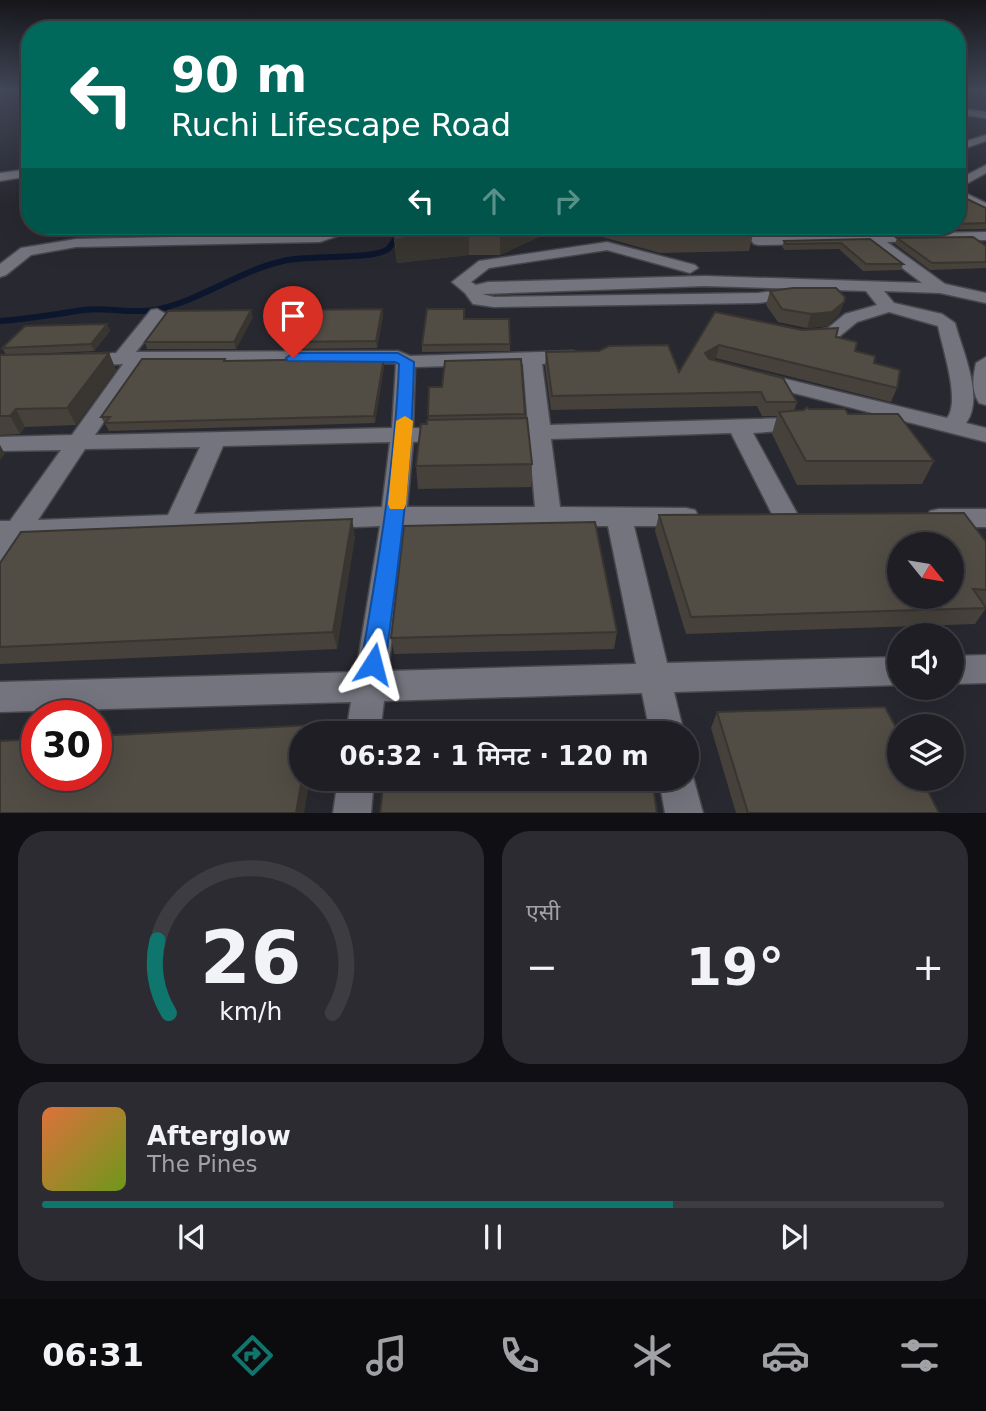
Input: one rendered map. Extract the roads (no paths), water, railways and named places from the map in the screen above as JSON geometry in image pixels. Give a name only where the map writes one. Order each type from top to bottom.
[{"type":"street","points":[[967,163],[986,168]]},
{"type":"street","points":[[966,180],[986,168]]},
{"type":"street","points":[[0,177],[21,174]]},
{"type":"street","points":[[0,272],[26,251],[76,243],[320,238],[330,235]]},
{"type":"street","points":[[754,235],[759,241],[986,236]]},
{"type":"street","points":[[867,235],[940,288]]},
{"type":"street","points":[[690,268],[607,246],[484,264],[460,282],[474,291],[473,295],[479,300],[494,302],[758,298],[777,297],[827,285],[940,288],[986,298]]},
{"type":"street","points":[[871,286],[888,307]]},
{"type":"street","points":[[793,333],[823,336],[834,332],[851,318],[888,307],[936,318],[946,323],[962,389],[962,414],[952,427]]},
{"type":"street","points":[[0,555],[9,531],[80,444],[156,314]]},
{"type":"street","points":[[67,361],[129,358],[398,357],[406,362],[597,356]]},
{"type":"street","points":[[533,359],[548,515]]},
{"type":"street","points":[[365,721],[396,516],[404,435],[406,362]]},
{"type":"street","points":[[986,363],[982,380],[986,399]]},
{"type":"street","points":[[741,374],[986,435]]},
{"type":"street","points":[[0,444],[788,425]]},
{"type":"street","points":[[738,426],[786,517]]},
{"type":"street","points":[[177,524],[214,440]]},
{"type":"street","points":[[9,531],[396,516],[716,517]]},
{"type":"street","points":[[619,516],[664,721]]},
{"type":"street","points":[[758,517],[813,517]]},
{"type":"street","points":[[919,518],[986,518]]},
{"type":"street","points":[[964,670],[986,669]]},
{"type":"street","points":[[0,697],[887,671]]},
{"type":"street","points":[[352,813],[355,791]]},
{"type":"street","points":[[679,791],[684,813]]},
{"type":"waterway","points":[[0,321],[93,309],[154,310],[186,301],[250,272],[283,261],[380,252],[388,249],[398,235]]}]
